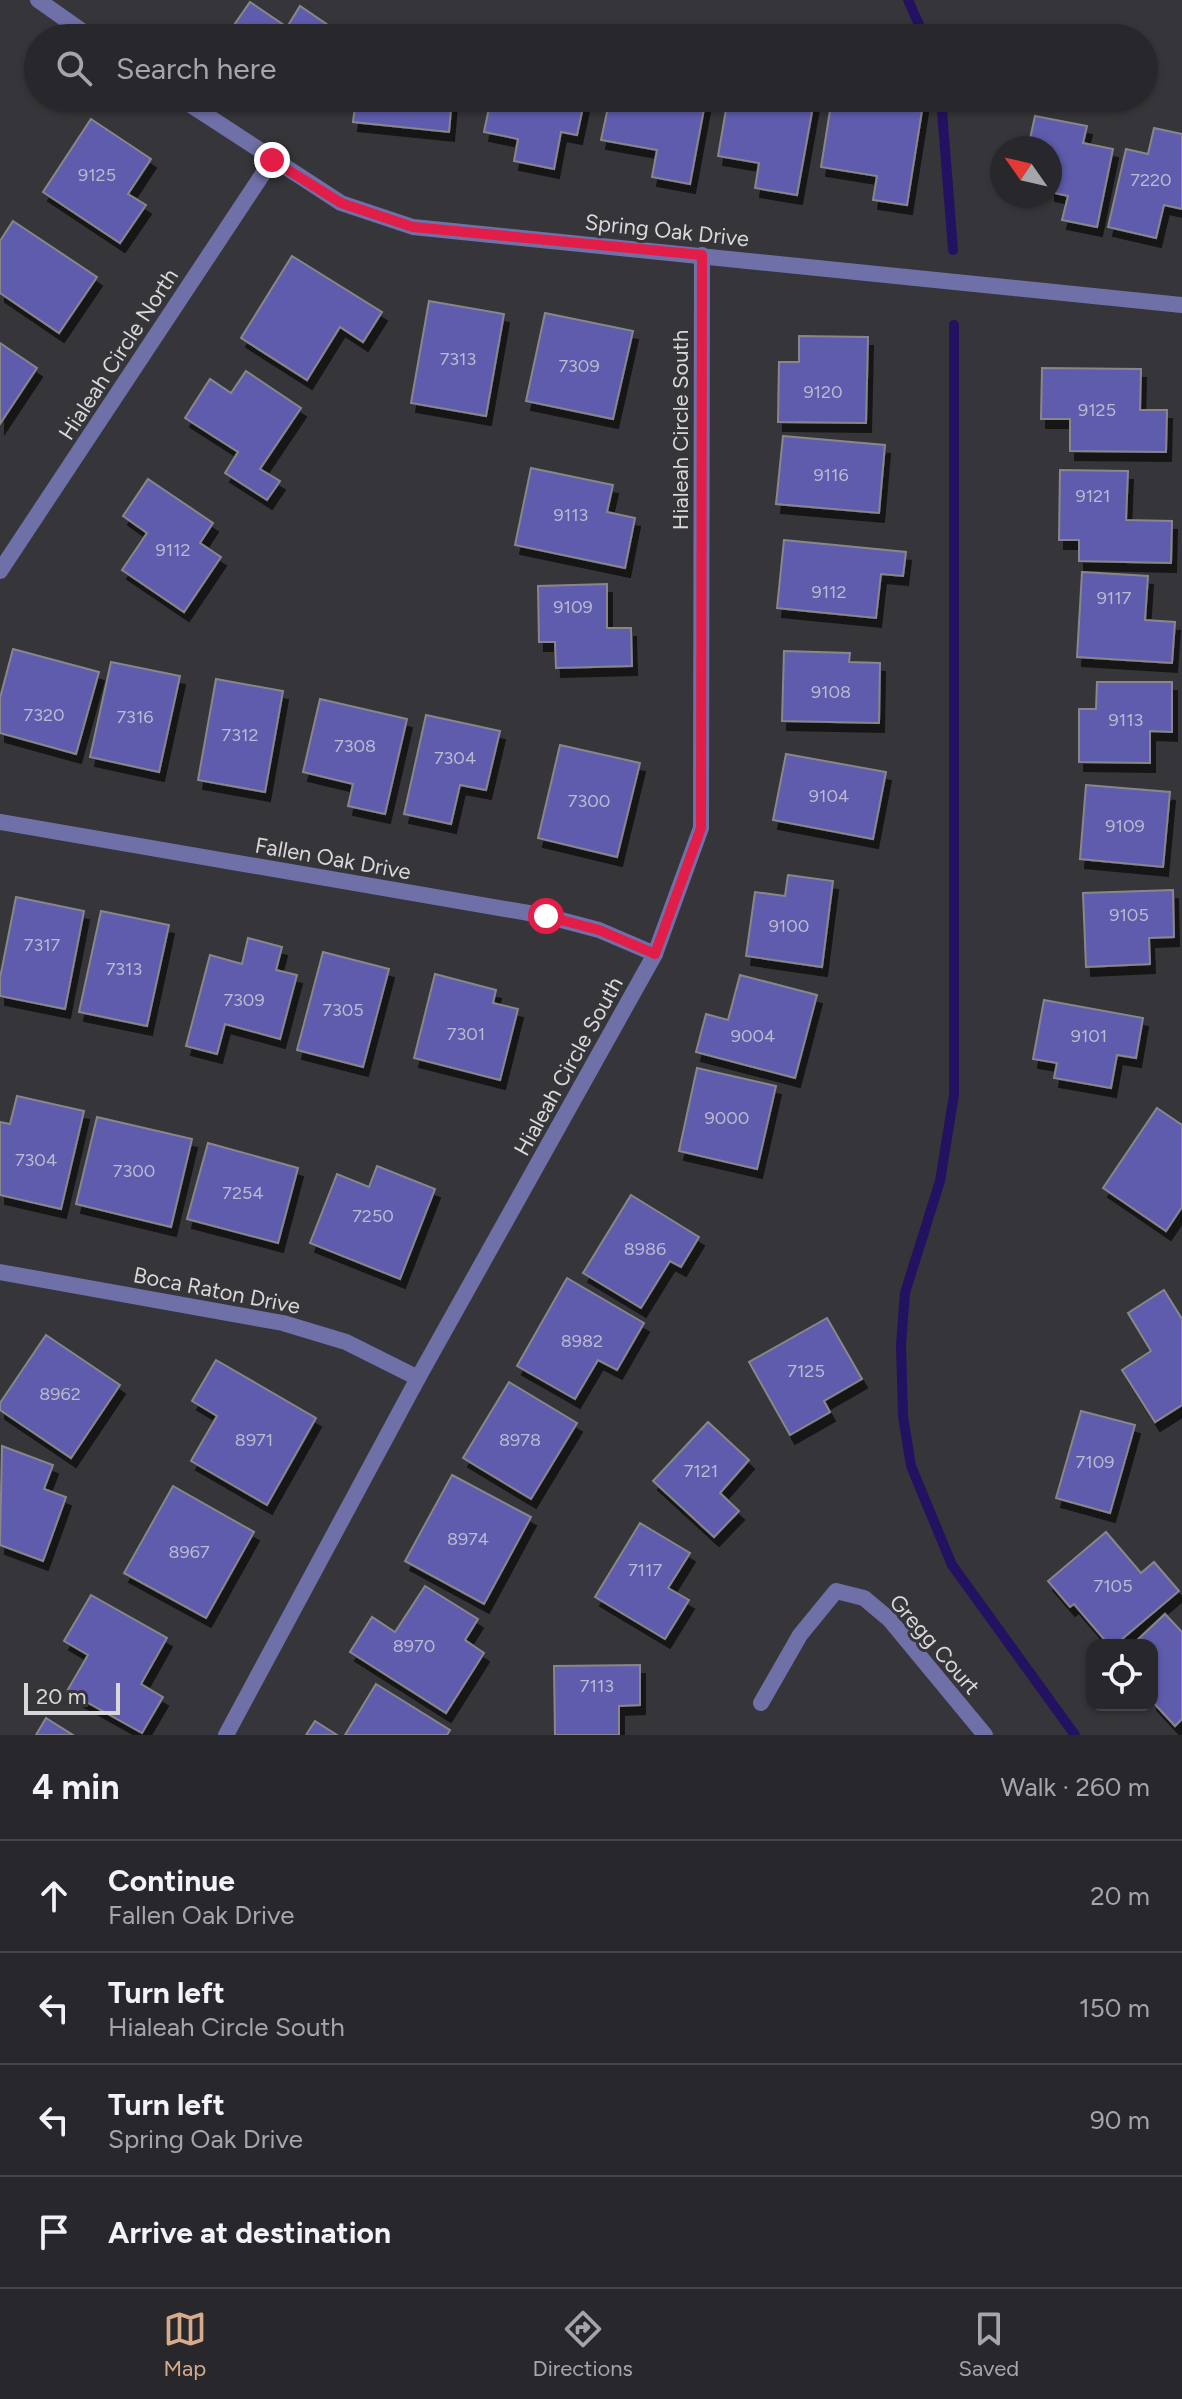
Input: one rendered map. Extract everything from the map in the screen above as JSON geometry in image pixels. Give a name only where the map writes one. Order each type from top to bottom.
[{"type":"street","points":[[38,0],[72,24]]},
{"type":"street","name":"Spring Oak Drive","points":[[201,112],[341,203],[413,227],[1182,305]]},
{"type":"street","name":"Hialeah Circle North","points":[[0,571],[272,160]]},
{"type":"street","name":"Hialeah Circle South","points":[[226,1735],[418,1378],[655,954],[701,828],[702,255]]},
{"type":"street","name":"Fallen Oak Drive","points":[[0,822],[546,916],[599,930],[655,954]]},
{"type":"street","name":"Boca Raton Drive","points":[[0,1272],[283,1323],[346,1342],[418,1378]]},
{"type":"street","name":"Gregg Court","points":[[761,1703],[800,1635],[836,1591],[864,1598],[889,1619],[985,1735]]},
{"type":"building","points":[[250,2],[283,24],[235,24]]},
{"type":"building","points":[[300,6],[326,24],[289,24]]},
{"type":"building","points":[[354,112],[451,112],[449,132],[353,122]]},
{"type":"building","points":[[488,112],[582,112],[577,135],[561,132],[554,169],[514,161],[518,139],[484,132]]},
{"type":"building","points":[[607,112],[703,112],[690,184],[652,177],[657,150],[601,140]]},
{"type":"building","points":[[726,112],[812,112],[797,195],[755,188],[759,163],[718,156]]},
{"type":"building","points":[[830,112],[922,112],[907,205],[873,200],[877,176],[821,167]]},
{"type":"building","points":[[1035,116],[1087,126],[1083,143],[1113,149],[1097,227],[1062,220],[1068,196],[1062,195],[1062,136],[1031,136]]},
{"type":"building","points":[[91,119],[151,159],[128,194],[146,205],[120,243],[43,192]]},
{"type":"building","points":[[1154,128],[1182,134],[1182,209],[1164,205],[1156,238],[1108,227],[1126,149],[1148,154]]},
{"type":"building","points":[[13,221],[97,277],[59,333],[0,293],[0,241]]},
{"type":"building","points":[[292,256],[382,312],[363,342],[340,327],[307,380],[241,338]]},
{"type":"building","points":[[429,301],[504,314],[486,416],[411,403]]},
{"type":"building","points":[[545,313],[633,331],[613,419],[526,401]]},
{"type":"building","points":[[799,336],[868,337],[866,423],[778,422],[779,362],[799,362]]},
{"type":"building","points":[[0,343],[37,368],[0,424]]},
{"type":"building","points":[[1042,368],[1141,369],[1140,410],[1167,410],[1166,452],[1070,451],[1070,419],[1041,419]]},
{"type":"building","points":[[246,371],[301,408],[260,469],[280,481],[267,500],[225,473],[238,452],[185,418],[210,379],[231,393]]},
{"type":"building","points":[[783,436],[885,445],[879,513],[776,504]]},
{"type":"building","points":[[531,468],[613,485],[607,512],[635,518],[625,568],[515,545]]},
{"type":"building","points":[[1060,470],[1128,471],[1126,520],[1172,521],[1171,563],[1079,561],[1079,540],[1059,540]]},
{"type":"building","points":[[148,479],[213,523],[200,543],[221,557],[184,612],[122,570],[147,533],[123,516]]},
{"type":"building","points":[[784,540],[906,552],[903,576],[881,574],[876,618],[777,608]]},
{"type":"building","points":[[1082,572],[1148,576],[1145,620],[1175,622],[1172,663],[1077,657]]},
{"type":"building","points":[[607,584],[607,628],[631,628],[632,666],[556,668],[555,642],[539,642],[538,586]]},
{"type":"building","points":[[13,649],[99,672],[76,754],[0,733],[0,698]]},
{"type":"building","points":[[784,651],[850,653],[849,662],[880,663],[879,723],[782,721]]},
{"type":"building","points":[[111,662],[180,676],[159,772],[90,757]]},
{"type":"building","points":[[216,679],[283,691],[265,792],[198,780]]},
{"type":"building","points":[[1097,682],[1172,682],[1172,732],[1150,731],[1150,763],[1079,762],[1079,709],[1096,709]]},
{"type":"building","points":[[320,699],[407,719],[385,814],[348,806],[353,784],[303,772]]},
{"type":"building","points":[[426,715],[500,731],[486,790],[460,785],[451,824],[404,814]]},
{"type":"building","points":[[560,745],[640,763],[617,857],[538,838]]},
{"type":"building","points":[[786,754],[886,772],[873,839],[773,820]]},
{"type":"building","points":[[1086,785],[1170,792],[1163,867],[1080,859]]},
{"type":"building","points":[[788,875],[833,881],[822,967],[746,956],[755,892],[785,896]]},
{"type":"building","points":[[1173,890],[1174,937],[1149,938],[1150,964],[1086,967],[1083,893]]},
{"type":"building","points":[[16,897],[84,911],[65,1009],[0,996],[0,978]]},
{"type":"building","points":[[101,911],[169,925],[147,1026],[79,1012]]},
{"type":"building","points":[[248,938],[282,947],[276,970],[297,975],[280,1039],[225,1024],[217,1054],[186,1046],[210,955],[242,964]]},
{"type":"building","points":[[323,952],[389,969],[363,1067],[297,1050]]},
{"type":"building","points":[[435,974],[496,990],[493,1003],[518,1009],[500,1080],[414,1058]]},
{"type":"building","points":[[740,975],[817,995],[795,1078],[696,1052],[706,1014],[728,1020]]},
{"type":"building","points":[[1044,1000],[1143,1018],[1136,1058],[1117,1055],[1111,1088],[1054,1078],[1057,1063],[1033,1059]]},
{"type":"building","points":[[697,1068],[776,1086],[757,1169],[679,1151]]},
{"type":"building","points":[[17,1096],[84,1111],[61,1209],[0,1195],[0,1122],[10,1124]]},
{"type":"building","points":[[1157,1108],[1182,1125],[1182,1207],[1166,1231],[1103,1188]]},
{"type":"building","points":[[97,1117],[192,1139],[171,1227],[76,1204]]},
{"type":"building","points":[[208,1143],[298,1168],[278,1243],[187,1219]]},
{"type":"building","points":[[377,1166],[435,1189],[400,1279],[310,1243],[337,1174],[369,1187]]},
{"type":"building","points":[[631,1195],[699,1237],[681,1267],[670,1261],[641,1308],[583,1273]]},
{"type":"building","points":[[567,1278],[644,1323],[617,1370],[598,1360],[575,1399],[517,1366]]},
{"type":"building","points":[[1164,1290],[1182,1319],[1182,1405],[1155,1422],[1122,1370],[1151,1351],[1128,1313]]},
{"type":"building","points":[[827,1318],[862,1379],[824,1401],[830,1412],[790,1435],[749,1362]]},
{"type":"building","points":[[46,1335],[120,1385],[71,1458],[0,1410],[0,1403]]},
{"type":"building","points":[[216,1360],[316,1418],[267,1505],[191,1461],[217,1416],[192,1401]]},
{"type":"building","points":[[509,1382],[577,1423],[531,1499],[463,1458]]},
{"type":"building","points":[[1081,1411],[1135,1425],[1110,1513],[1056,1498]]},
{"type":"building","points":[[708,1422],[749,1460],[720,1493],[739,1511],[714,1537],[653,1481]]},
{"type":"building","points":[[2,1446],[53,1465],[44,1489],[66,1497],[43,1561],[0,1545]]},
{"type":"building","points":[[452,1475],[531,1517],[484,1604],[405,1561]]},
{"type":"building","points":[[173,1486],[254,1532],[206,1618],[124,1573]]},
{"type":"building","points":[[640,1523],[690,1553],[668,1588],[689,1600],[665,1639],[595,1597]]},
{"type":"building","points":[[1106,1532],[1141,1573],[1154,1562],[1179,1591],[1122,1639],[1104,1639],[1074,1604],[1070,1607],[1048,1581]]},
{"type":"building","points":[[425,1586],[478,1619],[465,1640],[484,1653],[446,1713],[350,1652],[372,1617],[395,1632]]},
{"type":"building","points":[[91,1595],[167,1638],[141,1684],[163,1697],[142,1733],[67,1691],[88,1655],[64,1641]]},
{"type":"building","points":[[1165,1614],[1182,1632],[1182,1719],[1175,1726],[1158,1708],[1158,1639],[1138,1639]]},
{"type":"building","points":[[640,1665],[640,1705],[619,1706],[619,1735],[555,1735],[554,1666]]},
{"type":"building","points":[[376,1684],[450,1730],[447,1735],[345,1735]]},
{"type":"building","points":[[46,1718],[73,1735],[36,1735]]},
{"type":"building","points":[[315,1721],[337,1735],[306,1735]]},
{"type":"waterway","points":[[908,0],[919,24]]},
{"type":"waterway","points":[[942,112],[953,250]]},
{"type":"waterway","points":[[954,325],[954,1095],[940,1181],[905,1293],[901,1345],[903,1416],[911,1466],[952,1565],[1075,1735]]},
{"type":"route","points":[[272,160],[341,203],[413,227],[702,255],[701,828],[655,954],[599,930],[546,916]]}]
